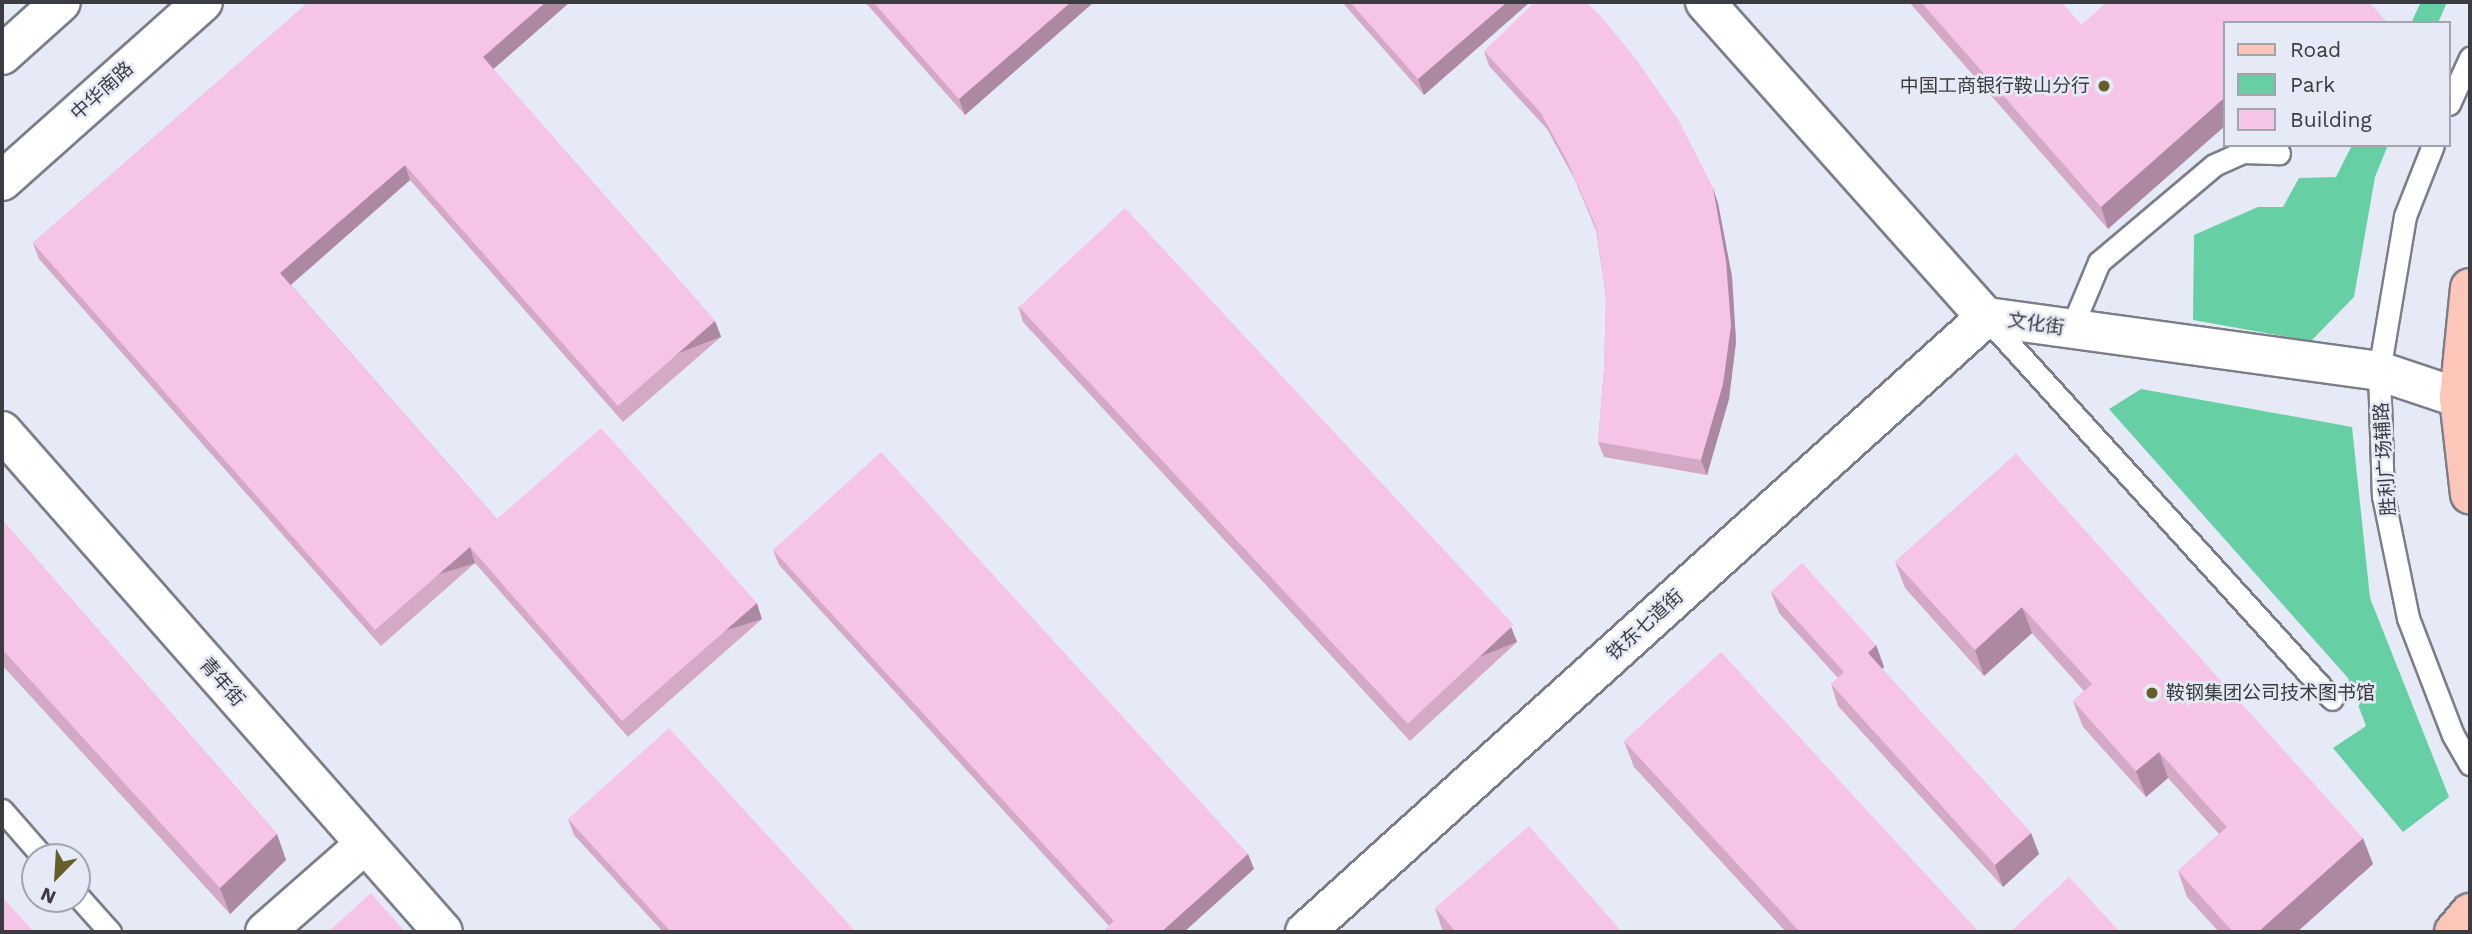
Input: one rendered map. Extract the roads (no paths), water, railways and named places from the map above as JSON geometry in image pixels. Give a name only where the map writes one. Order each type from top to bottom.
[{"type":"main road","points":[[2470,288],[2459,398],[2470,495]]},
{"type":"main road","points":[[2454,932],[2470,913]]},
{"type":"street","points":[[2,55],[61,2]]},
{"type":"street","name":"中华南路","points":[[2,181],[203,2]]},
{"type":"street","name":"文化街","points":[[1705,2],[1986,317],[2379,371],[2459,398]]},
{"type":"street","name":"铁东七道街","points":[[1305,932],[1986,317]]},
{"type":"street","name":"青年街","points":[[2,430],[443,932]]},
{"type":"street","points":[[265,932],[365,844]]},
{"type":"lane","points":[[2451,100],[2470,58]]},
{"type":"lane","name":"胜利广场辅路","points":[[2432,147],[2405,216],[2379,371],[2383,496],[2408,618],[2453,735],[2470,764]]},
{"type":"lane","points":[[2071,329],[2099,262],[2120,244],[2214,165],[2244,152],[2279,153]]},
{"type":"lane","points":[[1986,317],[2332,699]]},
{"type":"lane","points":[[2,810],[31,843]]},
{"type":"lane","points":[[91,911],[110,932]]},
{"type":"place","name":"中国工商银行鞍山分行","points":[[2104,86]]},
{"type":"place","name":"鞍钢集团公司技术图书馆","points":[[2152,693]]}]
